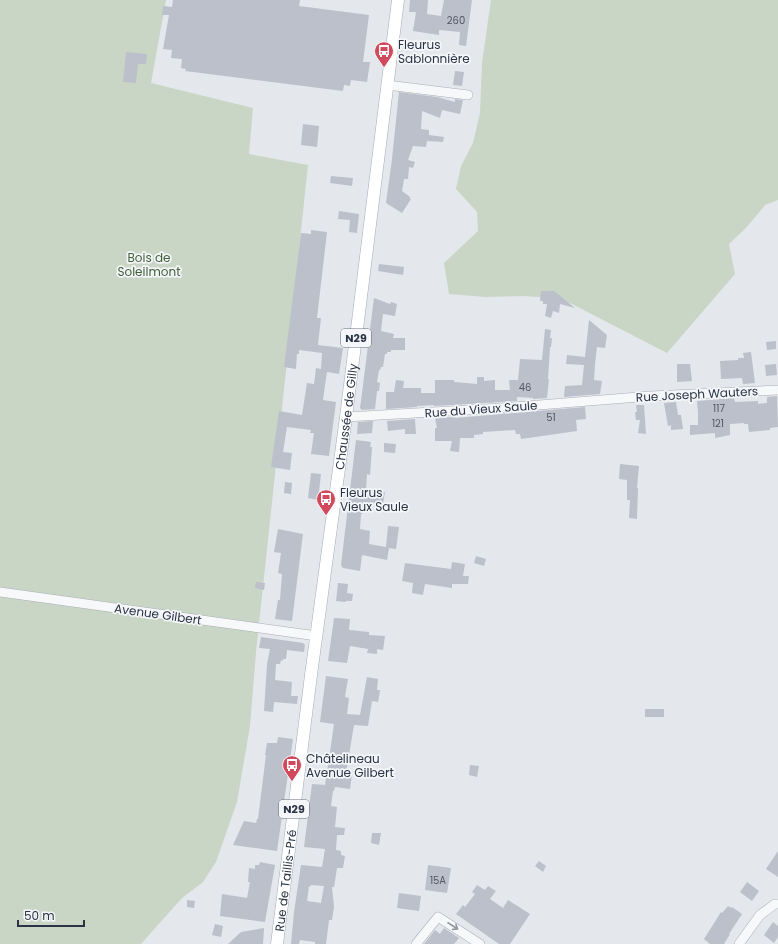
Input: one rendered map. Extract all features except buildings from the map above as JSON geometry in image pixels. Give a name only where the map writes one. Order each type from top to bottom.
[{"type":"main road","name":"Chaussée de Gilly","points":[[311,675],[346,417],[398,0]]},
{"type":"main road","name":"Rue de Taillis-Pré","points":[[277,944],[311,675]]},
{"type":"street","points":[[387,85],[468,95]]},
{"type":"street","name":"Rue Joseph Wauters","points":[[615,400],[651,396],[778,390]]},
{"type":"street","name":"Rue du Vieux Saule","points":[[346,417],[615,400]]},
{"type":"street","name":"Avenue Gilbert","points":[[0,592],[317,636]]},
{"type":"street","points":[[740,944],[760,915],[775,904],[778,904]]},
{"type":"street","points":[[416,944],[438,917],[480,944]]},
{"type":"green space","name":"Bois de Soleilmont","points":[[0,0],[166,0],[151,83],[253,108],[249,154],[308,165],[256,652],[250,726],[237,802],[216,862],[203,882],[182,898],[141,944],[0,944]]},
{"type":"green space","points":[[491,0],[778,0],[778,200],[765,205],[746,228],[729,244],[735,274],[667,353],[572,304],[553,298],[524,296],[485,297],[449,294],[444,263],[478,231],[477,212],[456,189],[461,166],[473,143],[480,113],[482,63]]},
{"type":"place","name":"Fleurus Sablonnière","points":[[384,68]]},
{"type":"place","name":"Fleurus Vieux Saule","points":[[326,516]]},
{"type":"place","name":"Châtelineau Avenue Gilbert","points":[[292,782]]}]
